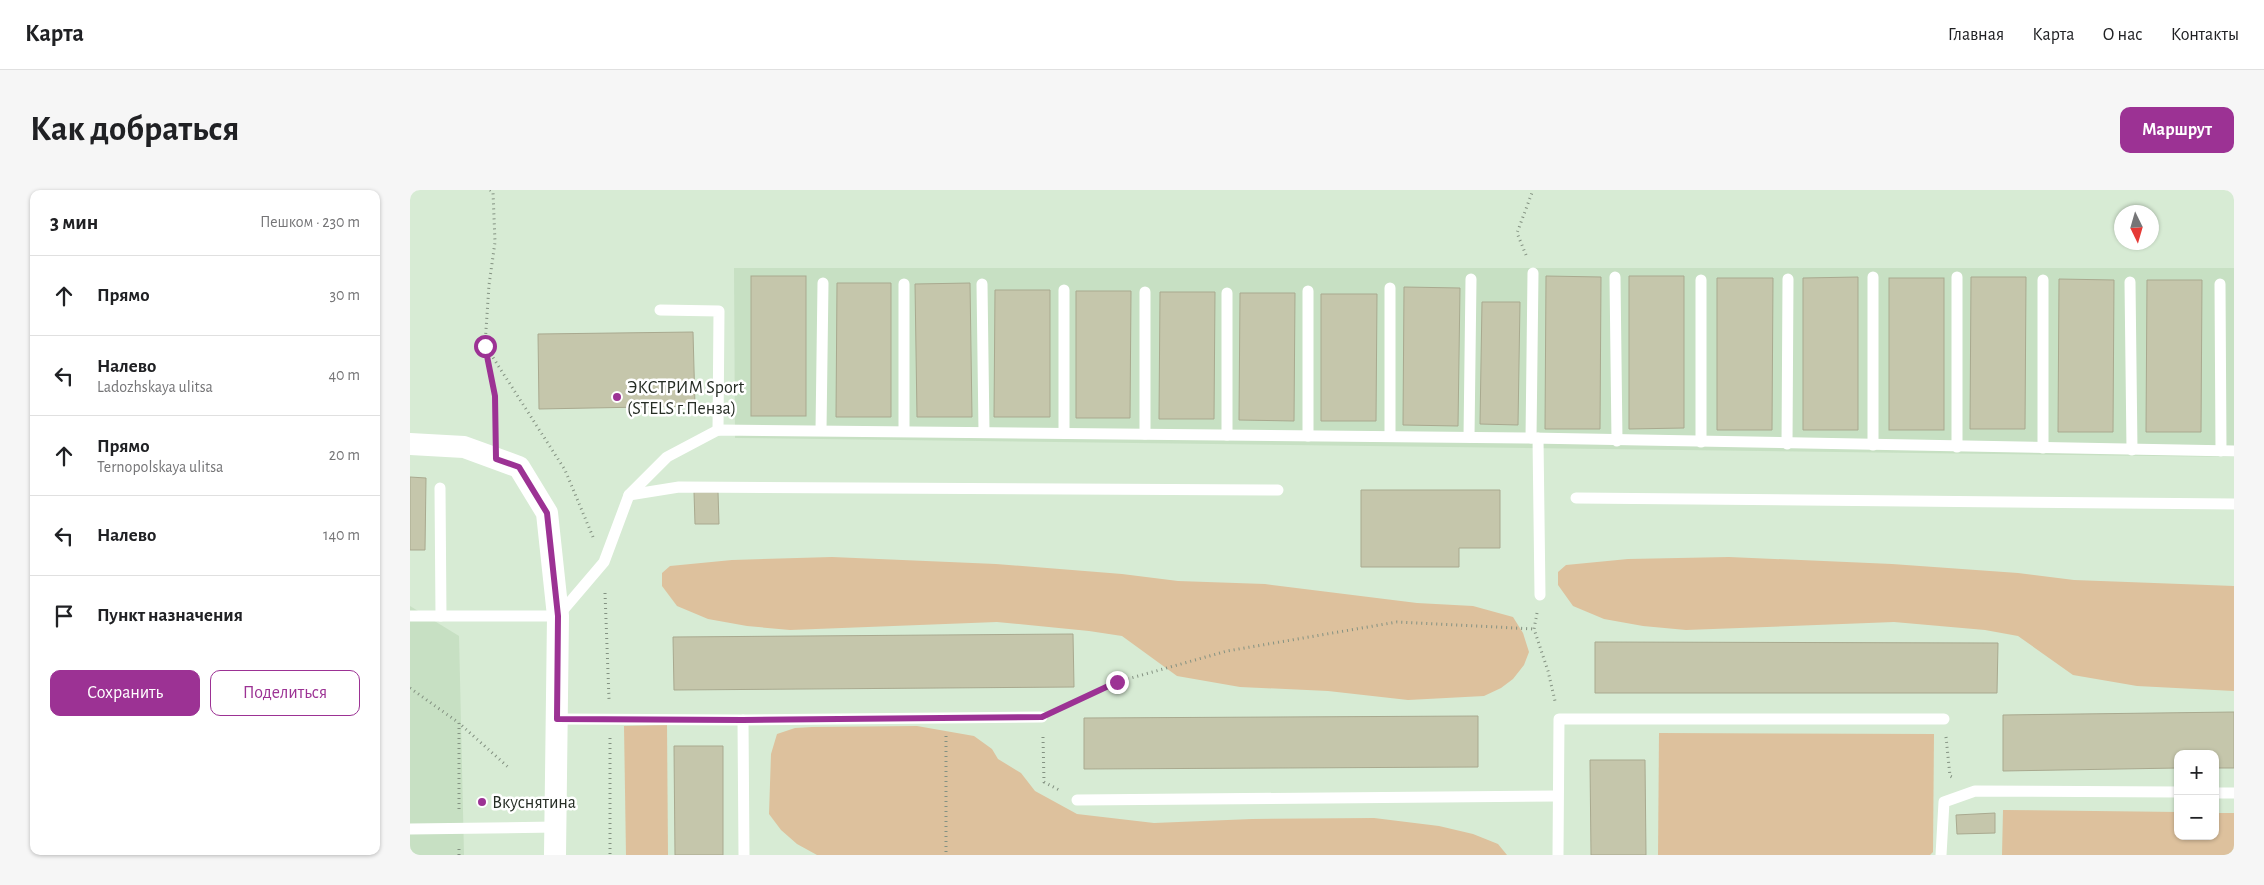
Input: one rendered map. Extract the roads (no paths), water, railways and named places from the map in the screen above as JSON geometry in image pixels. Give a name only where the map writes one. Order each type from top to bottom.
[{"type":"street","points":[[410,444],[464,447],[519,467],[547,513],[558,616],[556,855]]},
{"type":"lane","points":[[1533,273],[1535,438],[1540,595]]},
{"type":"lane","points":[[1615,277],[1616,441]]},
{"type":"lane","points":[[1873,277],[1873,445]]},
{"type":"lane","points":[[1957,277],[1957,447]]},
{"type":"lane","points":[[1469,438],[1471,279]]},
{"type":"lane","points":[[1787,444],[1788,279]]},
{"type":"lane","points":[[1701,280],[1701,442]]},
{"type":"lane","points":[[2043,280],[2043,448]]},
{"type":"lane","points":[[2130,282],[2132,450]]},
{"type":"lane","points":[[822,430],[823,284]]},
{"type":"lane","points":[[904,284],[904,431]]},
{"type":"lane","points":[[982,284],[984,432]]},
{"type":"lane","points":[[2220,284],[2221,451]]},
{"type":"lane","points":[[1390,288],[1390,436]]},
{"type":"lane","points":[[1064,290],[1064,433]]},
{"type":"lane","points":[[1308,291],[1308,436]]},
{"type":"lane","points":[[1145,292],[1145,434]]},
{"type":"lane","points":[[1227,293],[1227,435]]},
{"type":"lane","points":[[660,310],[719,311],[718,430]]},
{"type":"lane","points":[[410,616],[558,616],[604,562],[629,495],[667,457],[718,430],[1535,438],[2234,451]]},
{"type":"lane","points":[[629,495],[678,487],[1278,490]]},
{"type":"lane","points":[[440,488],[441,616]]},
{"type":"lane","points":[[1576,498],[2234,504]]},
{"type":"lane","points":[[557,719],[743,720],[1042,717]]},
{"type":"lane","points":[[1558,855],[1559,719],[1944,719]]},
{"type":"lane","points":[[743,720],[744,855]]},
{"type":"lane","points":[[1942,855],[1944,802],[1975,791],[2174,792]]},
{"type":"lane","points":[[2219,793],[2234,793]]},
{"type":"lane","points":[[1077,800],[1557,796]]},
{"type":"lane","points":[[410,829],[556,828]]},
{"type":"place","name":"ЭКСТРИМ Sport (STELS г.Пенза)","points":[[617,397]]},
{"type":"place","name":"Вкуснятина","points":[[482,802]]}]
